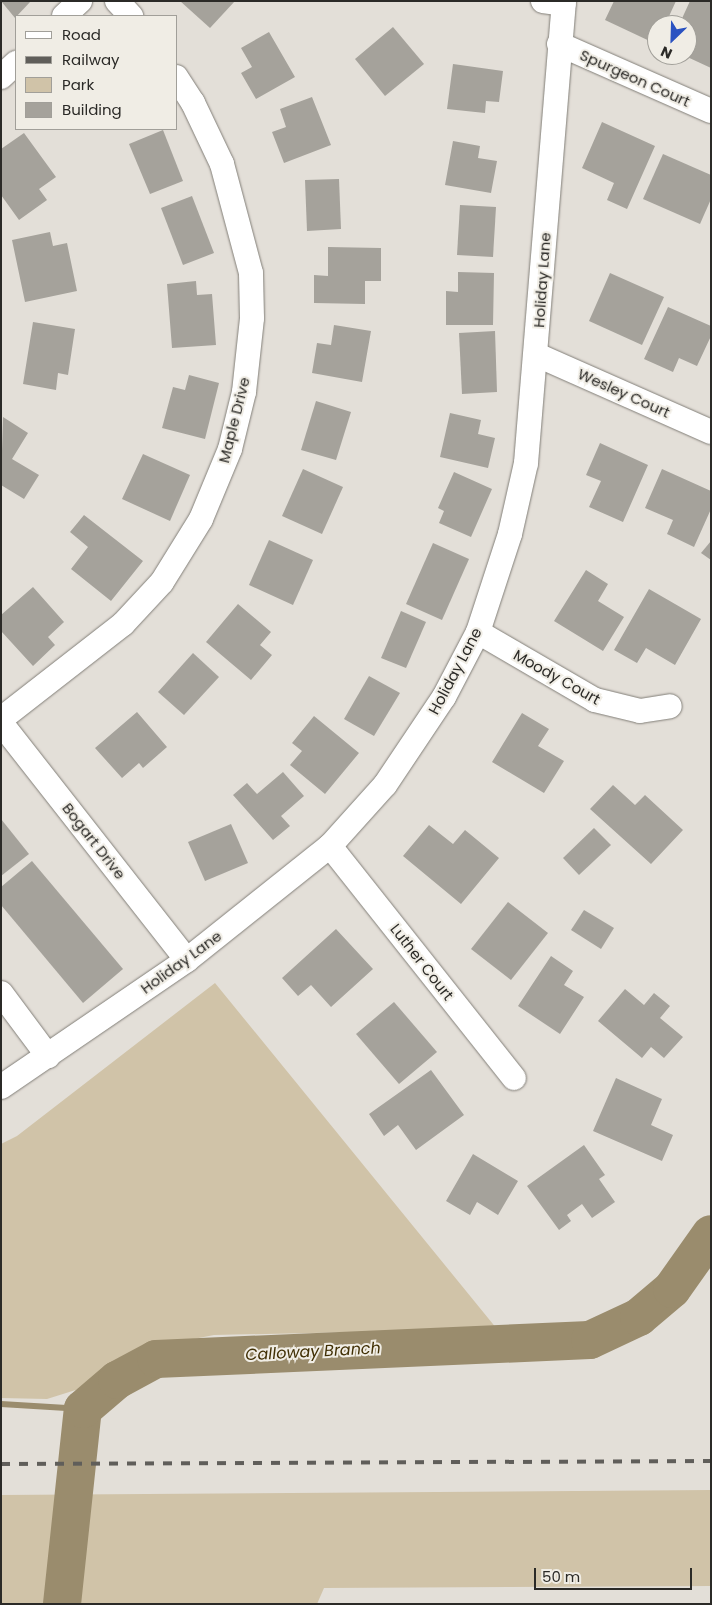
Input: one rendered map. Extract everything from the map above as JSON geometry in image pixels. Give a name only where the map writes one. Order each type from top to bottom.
[{"type":"street","points":[[65,15],[80,1]]},
{"type":"street","points":[[117,1],[130,15]]},
{"type":"street","name":"Holiday Lane","points":[[1,1088],[187,960],[330,846],[385,785],[444,697],[478,632],[510,534],[524,472],[537,355],[558,44],[557,2]]},
{"type":"street","name":"Spurgeon Court","points":[[558,44],[711,111]]},
{"type":"street","points":[[1,77],[15,64]]},
{"type":"street","name":"Maple Drive","points":[[1,719],[123,624],[162,582],[202,519],[230,449],[244,392],[252,318],[251,274],[222,164],[194,103],[178,80]]},
{"type":"street","name":"Wesley Court","points":[[537,355],[711,432]]},
{"type":"street","name":"Moody Court","points":[[478,632],[595,700],[640,711],[670,706]]},
{"type":"street","name":"Bogart Drive","points":[[1,722],[187,960]]},
{"type":"street","name":"Luther Court","points":[[330,846],[514,1078]]},
{"type":"street","points":[[1,994],[48,1056]]},
{"type":"green space","points":[[215,983],[497,1329],[214,1335],[142,1349],[82,1388],[47,1399],[1,1398],[1,1144],[17,1136]]},
{"type":"green space","points":[[711,1490],[711,1586],[324,1588],[317,1604],[1,1604],[1,1495]]},
{"type":"building","points":[[1,1],[31,1],[18,15],[15,15],[15,18]]},
{"type":"building","points":[[180,1],[235,1],[210,28]]},
{"type":"building","points":[[614,1],[676,1],[670,15],[647,15],[647,40],[605,20]]},
{"type":"building","points":[[690,1],[711,1],[711,68],[697,62],[697,15],[684,15]]},
{"type":"building","points":[[393,27],[424,64],[385,96],[355,59]]},
{"type":"building","points":[[269,32],[295,77],[256,99],[241,73],[252,67],[241,48]]},
{"type":"building","points":[[453,64],[503,71],[499,102],[486,101],[485,113],[447,109]]},
{"type":"building","points":[[312,97],[331,145],[284,163],[272,132],[286,127],[280,109]]},
{"type":"building","points":[[602,122],[655,146],[627,209],[607,200],[614,183],[582,168]]},
{"type":"building","points":[[163,130],[183,181],[150,194],[129,144]]},
{"type":"building","points":[[24,133],[56,177],[39,189],[47,200],[19,220],[1,195],[1,149]]},
{"type":"building","points":[[453,141],[480,146],[478,158],[497,161],[491,193],[445,185]]},
{"type":"building","points":[[663,154],[711,175],[711,199],[700,224],[643,199]]},
{"type":"building","points":[[339,179],[341,229],[307,231],[305,180]]},
{"type":"building","points":[[192,196],[214,253],[183,265],[161,208]]},
{"type":"building","points":[[460,205],[496,207],[493,257],[457,255]]},
{"type":"building","points":[[50,232],[53,246],[67,243],[77,291],[25,302],[12,240]]},
{"type":"building","points":[[328,247],[381,248],[381,281],[365,281],[365,304],[314,303],[314,275],[328,276]]},
{"type":"building","points":[[458,272],[494,273],[493,325],[446,325],[446,291],[458,292]]},
{"type":"building","points":[[610,273],[664,297],[642,345],[589,321]]},
{"type":"building","points":[[196,281],[197,295],[212,294],[216,345],[172,348],[167,284]]},
{"type":"building","points":[[668,307],[711,326],[711,336],[697,366],[679,358],[673,372],[644,359]]},
{"type":"building","points":[[33,322],[75,329],[68,375],[58,373],[56,390],[23,384]]},
{"type":"building","points":[[334,325],[371,331],[362,382],[312,373],[317,343],[331,345]]},
{"type":"building","points":[[495,331],[497,392],[462,394],[459,333]]},
{"type":"building","points":[[189,375],[219,383],[205,439],[162,428],[173,387],[185,390]]},
{"type":"building","points":[[316,401],[351,412],[336,460],[301,450]]},
{"type":"building","points":[[450,413],[481,420],[478,434],[495,438],[488,468],[440,457]]},
{"type":"building","points":[[3,417],[28,433],[12,459],[39,475],[24,499],[1,485]]},
{"type":"building","points":[[600,443],[648,465],[623,522],[589,507],[601,481],[586,475]]},
{"type":"building","points":[[143,454],[190,475],[170,521],[122,499]]},
{"type":"building","points":[[303,469],[343,487],[322,534],[282,516]]},
{"type":"building","points":[[662,469],[711,491],[711,509],[694,547],[667,534],[673,520],[645,508]]},
{"type":"building","points":[[454,472],[492,489],[471,537],[439,523],[444,511],[438,508]]},
{"type":"building","points":[[84,515],[143,561],[111,601],[71,569],[88,547],[70,532]]},
{"type":"building","points":[[269,540],[313,560],[293,605],[249,585]]},
{"type":"building","points":[[711,541],[711,560],[701,553]]},
{"type":"building","points":[[433,543],[469,559],[442,620],[406,604]]},
{"type":"building","points":[[586,570],[608,584],[598,601],[624,617],[603,651],[554,621]]},
{"type":"building","points":[[33,587],[64,622],[48,637],[55,645],[33,666],[1,631],[1,615]]},
{"type":"building","points":[[649,589],[701,619],[675,665],[646,648],[637,663],[614,650]]},
{"type":"building","points":[[238,604],[271,632],[260,645],[272,655],[251,680],[206,642]]},
{"type":"building","points":[[401,611],[426,622],[406,668],[381,658]]},
{"type":"building","points":[[193,653],[219,677],[184,715],[158,692]]},
{"type":"building","points":[[369,676],[400,693],[374,736],[344,719]]},
{"type":"building","points":[[137,712],[167,747],[143,768],[139,763],[122,778],[95,748]]},
{"type":"building","points":[[522,713],[549,729],[538,746],[564,761],[544,793],[492,762]]},
{"type":"building","points":[[314,716],[359,753],[325,794],[290,765],[302,751],[292,743]]},
{"type":"building","points":[[283,772],[304,796],[281,816],[290,826],[273,840],[233,795],[247,783],[257,794]]},
{"type":"building","points":[[613,785],[635,805],[645,795],[683,830],[651,864],[590,809]]},
{"type":"building","points":[[1,819],[29,854],[1,876]]},
{"type":"building","points":[[231,824],[248,863],[205,881],[188,842]]},
{"type":"building","points":[[429,825],[453,844],[465,830],[499,858],[461,904],[403,856]]},
{"type":"building","points":[[594,828],[611,845],[579,875],[563,858]]},
{"type":"building","points":[[32,861],[123,969],[83,1003],[1,905],[1,887]]},
{"type":"building","points":[[508,902],[548,933],[511,980],[471,949]]},
{"type":"building","points":[[584,910],[614,928],[601,949],[571,930]]},
{"type":"building","points":[[336,929],[373,969],[331,1007],[311,985],[298,996],[282,978]]},
{"type":"building","points":[[551,956],[573,971],[564,985],[584,997],[560,1034],[518,1006]]},
{"type":"building","points":[[625,989],[644,1005],[654,993],[670,1006],[660,1018],[683,1037],[664,1058],[651,1047],[642,1058],[598,1021]]},
{"type":"building","points":[[394,1002],[437,1052],[399,1084],[356,1034]]},
{"type":"building","points":[[431,1070],[464,1115],[416,1150],[398,1125],[384,1136],[369,1114]]},
{"type":"building","points":[[616,1078],[662,1099],[651,1125],[673,1135],[662,1161],[593,1131]]},
{"type":"building","points":[[584,1145],[605,1175],[599,1179],[615,1202],[592,1218],[582,1204],[567,1215],[571,1221],[559,1230],[527,1186]]},
{"type":"building","points":[[473,1154],[518,1181],[498,1215],[477,1202],[470,1215],[446,1201]]},
{"type":"waterway","name":"Calloway Branch","points":[[62,1604],[83,1409],[117,1380],[156,1359],[590,1340],[639,1317],[672,1289],[711,1234]]},
{"type":"waterway","points":[[1,1404],[83,1409]]},
{"type":"railway","points":[[1,1464],[711,1461]]}]
